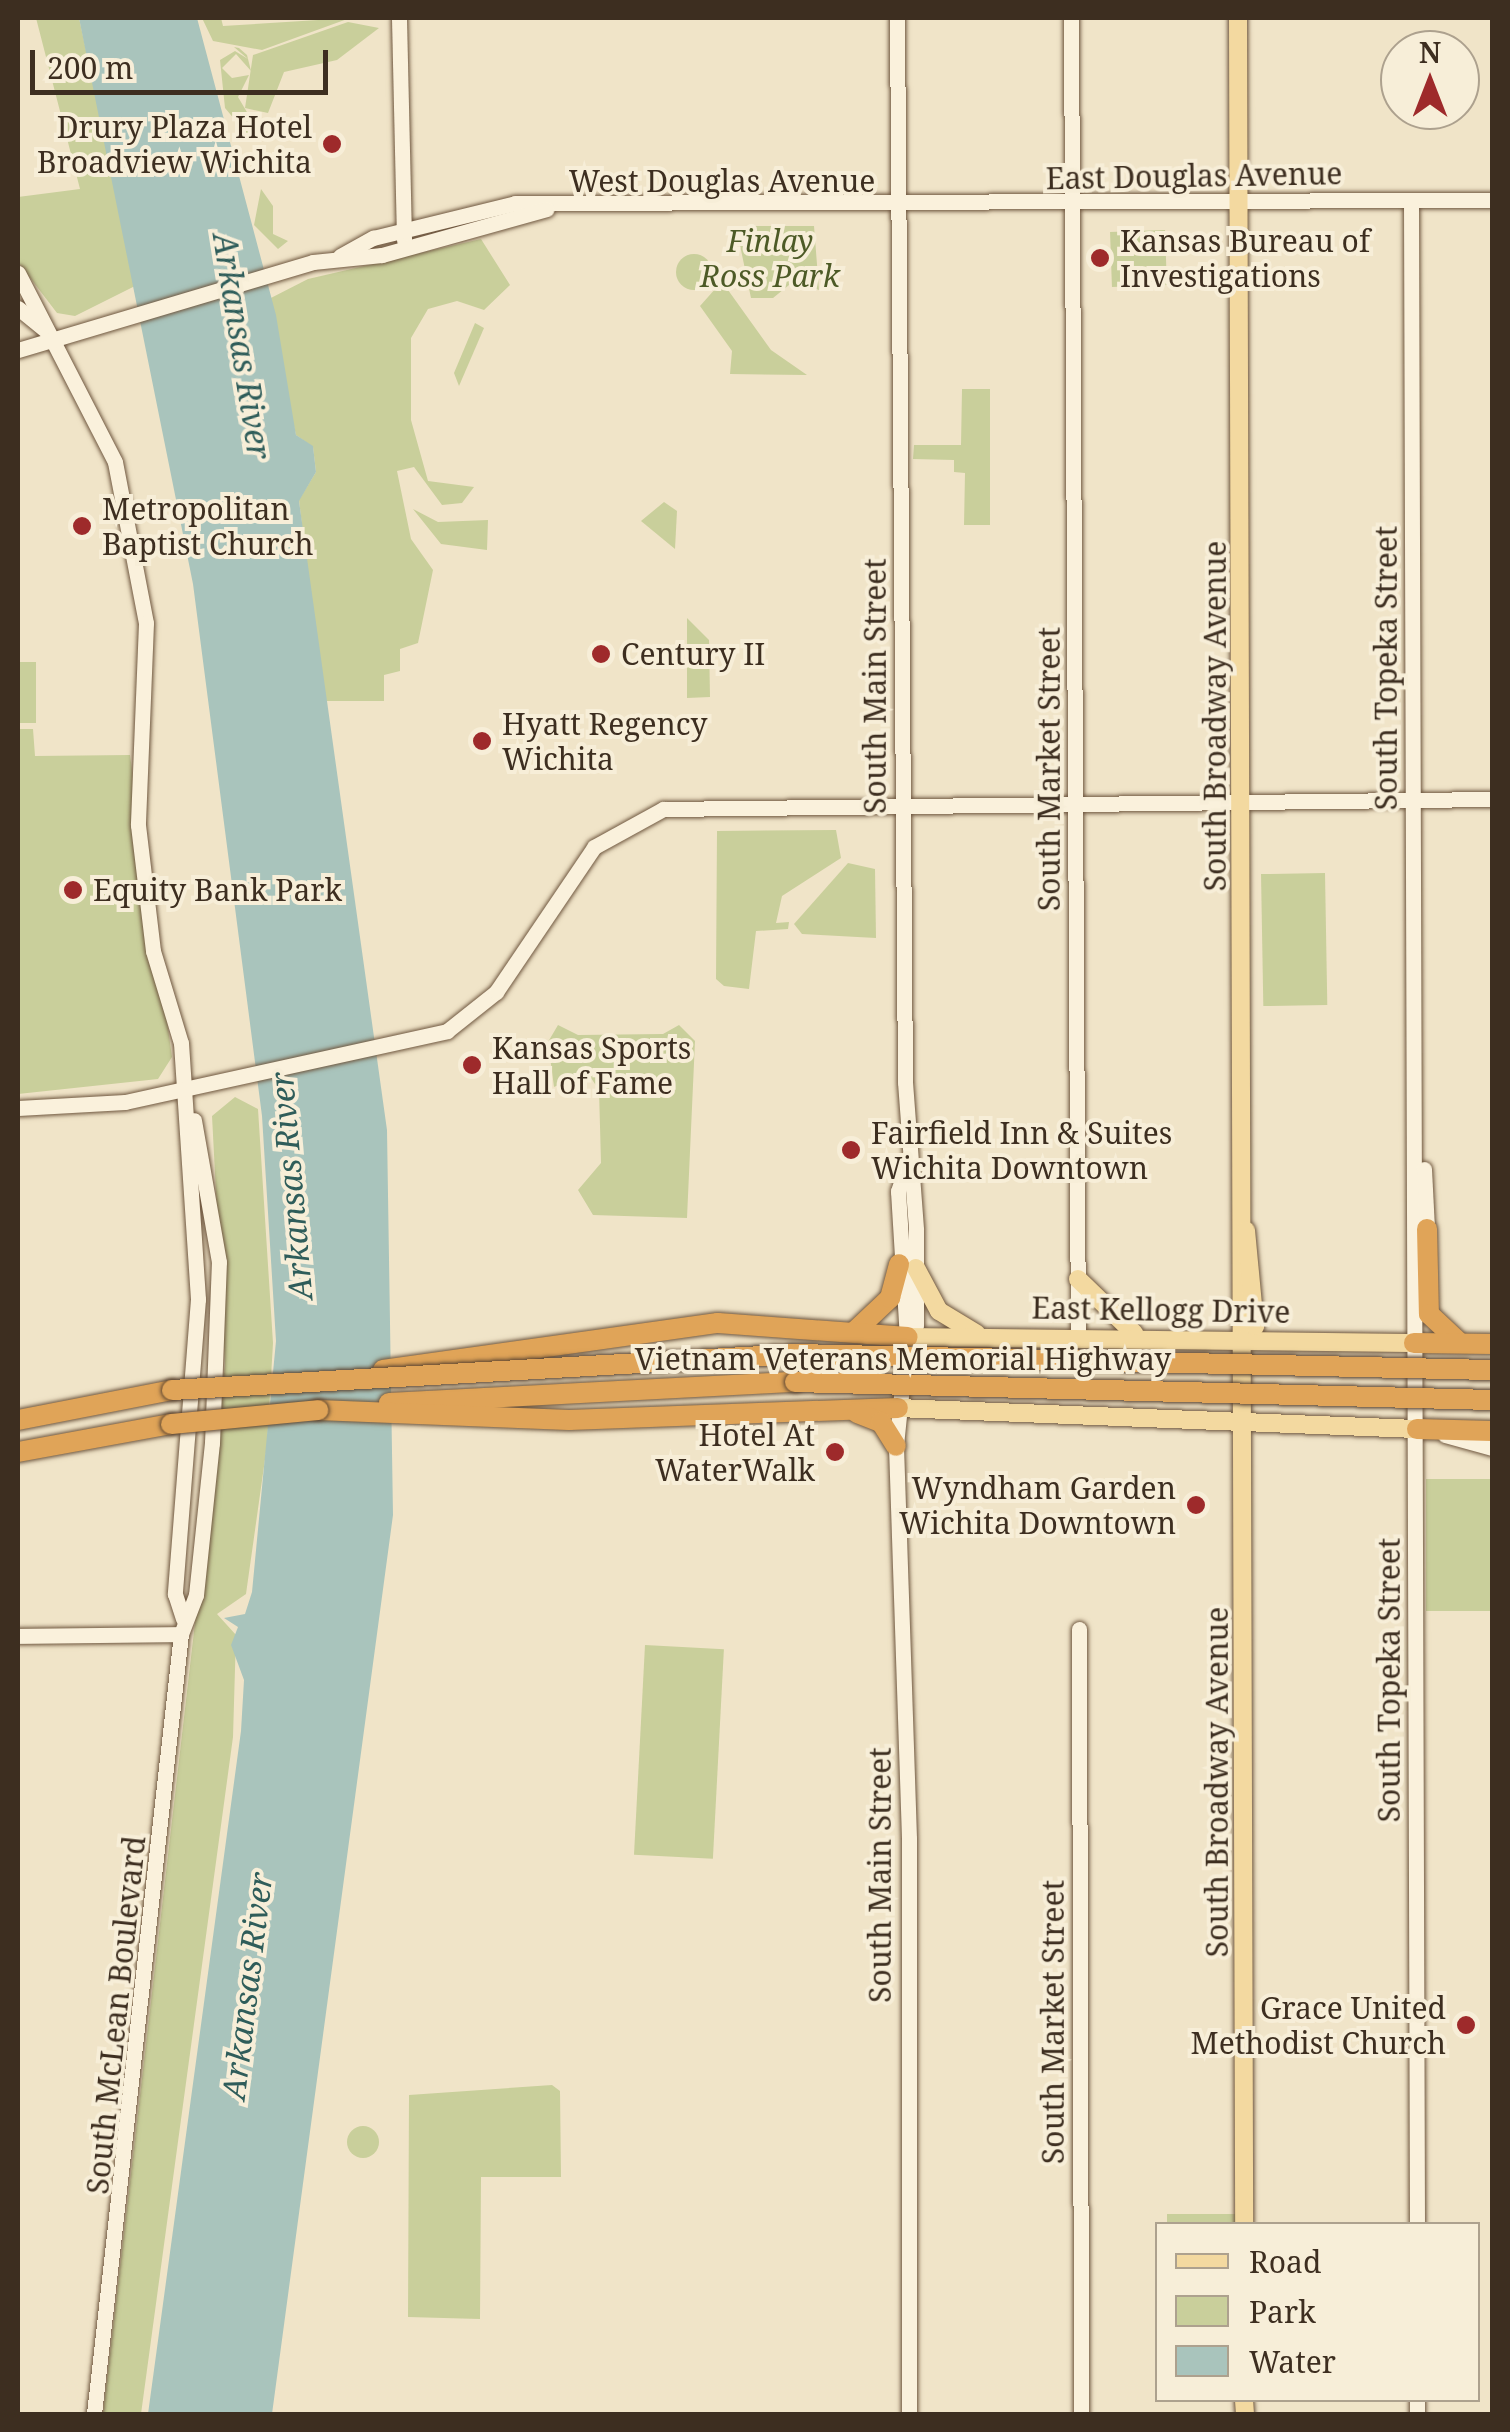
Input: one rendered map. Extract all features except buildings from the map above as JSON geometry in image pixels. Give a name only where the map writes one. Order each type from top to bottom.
[{"type":"highway","points":[[1427,1229],[1429,1314],[1460,1343]]},
{"type":"highway","points":[[854,1332],[890,1298],[908,1266]]},
{"type":"highway","points":[[372,1372],[718,1323],[906,1336]]},
{"type":"highway","points":[[1414,1343],[1492,1344]]},
{"type":"highway","name":"Vietnam Veterans Memorial Highway","points":[[18,1420],[172,1390],[372,1372],[796,1354],[1492,1370]]},
{"type":"highway","name":"Vietnam Veterans Memorial Highway","points":[[18,1452],[172,1424],[494,1392],[796,1382],[1492,1400]]},
{"type":"highway","points":[[318,1410],[735,1415],[898,1408]]},
{"type":"highway","points":[[846,1410],[881,1422],[896,1446]]},
{"type":"highway","points":[[1417,1429],[1492,1431]]},
{"type":"main road","name":"South Broadway Avenue","points":[[1238,18],[1246,1230],[1255,1326],[1246,1339],[1244,1419],[1244,2222]]},
{"type":"main road","points":[[908,1266],[938,1311],[982,1336]]},
{"type":"main road","points":[[1078,1279],[1101,1310],[1139,1336]]},
{"type":"main road","name":"East Kellogg Drive","points":[[906,1336],[1078,1333],[1414,1343]]},
{"type":"main road","points":[[898,1408],[1417,1429]]},
{"type":"street","points":[[399,18],[404,250]]},
{"type":"street","name":"South Main Street","points":[[897,18],[908,1266],[916,1325],[906,1336],[896,1446],[909,1852],[909,2414]]},
{"type":"street","name":"South Market Street","points":[[1071,18],[1078,1333]]},
{"type":"street","name":"South Topeka Street","points":[[1411,200],[1419,1136],[1414,1343],[1417,2222]]},
{"type":"street","name":"East Douglas Avenue","points":[[896,207],[1492,200]]},
{"type":"street","name":"West Douglas Avenue","points":[[18,350],[49,334],[340,256],[404,230],[500,204],[547,209],[896,207]]},
{"type":"street","name":"West Douglas Avenue","points":[[340,256],[404,250],[547,209]]},
{"type":"street","points":[[18,273],[103,434],[134,532],[148,656],[138,825],[153,951],[187,1090]]},
{"type":"street","points":[[18,308],[49,334]]},
{"type":"street","points":[[18,1108],[100,1107],[415,1040],[465,1022],[496,992],[594,846],[663,809],[902,802],[1492,800]]},
{"type":"street","name":"South McLean Boulevard","points":[[94,2414],[182,1627],[176,1594],[198,1298],[187,1090]]},
{"type":"street","name":"South McLean Boulevard","points":[[182,1627],[196,1595],[219,1316],[211,1188],[187,1090]]},
{"type":"street","name":"South Topeka Street","points":[[1419,1136],[1427,1229]]},
{"type":"street","points":[[1417,1429],[1492,1448]]},
{"type":"street","points":[[18,1636],[182,1627]]},
{"type":"street","name":"South Market Street","points":[[1079,1629],[1081,2414]]},
{"type":"green space","points":[[36,18],[79,18],[137,285],[75,316],[57,313],[18,262],[18,197],[80,189]]},
{"type":"green space","points":[[202,18],[221,18],[223,26],[350,18],[262,50],[213,41]]},
{"type":"green space","points":[[348,22],[379,28],[337,60],[284,72],[268,113],[245,108],[253,55]]},
{"type":"green space","points":[[235,51],[248,59],[251,71],[236,54],[222,68],[232,78],[249,75],[238,97],[254,124],[252,140],[225,108],[220,60]]},
{"type":"green space","points":[[261,189],[273,206],[273,234],[288,241],[278,249],[254,225]]},
{"type":"green space","name":"Finlay Ross Park","points":[[736,226],[814,226],[819,290],[794,281],[773,298],[751,298]]},
{"type":"green space","points":[[1165,230],[1167,285],[1112,287],[1110,232]]},
{"type":"green space","points":[[481,239],[510,285],[484,310],[457,301],[428,309],[411,338],[411,420],[428,481],[474,487],[462,503],[442,505],[414,467],[397,471],[411,539],[433,570],[418,643],[400,649],[400,671],[384,675],[384,701],[323,701],[299,500],[316,472],[313,447],[296,435],[265,301],[308,279]]},
{"type":"green space","points":[[694,254],[707,259],[712,272],[707,285],[694,290],[681,285],[676,272],[681,259]]},
{"type":"green space","points":[[716,288],[728,290],[771,350],[807,375],[730,374],[732,351],[700,306]]},
{"type":"green space","points":[[475,323],[484,328],[459,386],[454,373]]},
{"type":"green space","points":[[962,389],[990,389],[990,525],[964,525],[965,473],[954,472],[954,460],[913,459],[914,445],[961,445]]},
{"type":"green space","points":[[664,502],[677,511],[675,549],[641,521]]},
{"type":"green space","points":[[413,509],[438,522],[488,520],[487,550],[441,544]]},
{"type":"green space","points":[[687,618],[709,640],[710,697],[687,698]]},
{"type":"green space","points":[[18,662],[36,662],[36,723],[18,723]]},
{"type":"green space","points":[[18,729],[33,729],[35,756],[130,755],[172,1057],[158,1079],[18,1094]]},
{"type":"green space","points":[[836,830],[841,858],[782,896],[776,923],[789,922],[788,929],[756,931],[749,989],[724,986],[716,979],[717,831]]},
{"type":"green space","points":[[848,863],[875,869],[876,938],[802,934],[794,924]]},
{"type":"green space","points":[[1325,873],[1327,1005],[1263,1006],[1261,874]]},
{"type":"green space","points":[[558,1025],[578,1035],[663,1034],[679,1025],[695,1041],[687,1218],[593,1215],[578,1190],[601,1163],[599,1090],[587,1072],[554,1087],[548,1042]]},
{"type":"green space","points":[[235,1097],[258,1109],[273,1343],[267,1445],[246,1594],[217,1614],[236,1635],[233,1737],[141,2414],[103,2414],[225,1365],[212,1116]]},
{"type":"green space","points":[[1426,1479],[1492,1479],[1492,1611],[1426,1611]]},
{"type":"green space","points":[[645,1645],[724,1649],[713,1859],[634,1855]]},
{"type":"green space","points":[[552,2085],[560,2091],[561,2177],[481,2177],[480,2319],[408,2317],[409,2095]]},
{"type":"green space","points":[[363,2126],[375,2130],[379,2142],[375,2154],[363,2158],[351,2154],[347,2142],[351,2130]]},
{"type":"green space","points":[[1167,2214],[1236,2214],[1236,2222],[1167,2222]]},
{"type":"water","name":"Arkansas River","points":[[79,18],[197,18],[276,315],[296,435],[313,446],[316,472],[299,501],[387,1130],[393,1515],[272,2414],[148,2414],[241,1731],[244,1680],[231,1645],[238,1627],[224,1618],[245,1614],[252,1592],[276,1341],[262,1116],[193,584]]},
{"type":"place","name":"Drury Plaza Hotel Broadview Wichita","points":[[332,144]]},
{"type":"place","name":"Kansas Bureau of Investigations","points":[[1100,258]]},
{"type":"place","name":"Metropolitan Baptist Church","points":[[82,526]]},
{"type":"place","name":"Century II","points":[[601,654]]},
{"type":"place","name":"Hyatt Regency Wichita","points":[[482,741]]},
{"type":"place","name":"Equity Bank Park","points":[[73,890]]},
{"type":"place","name":"Kansas Sports Hall of Fame","points":[[472,1065]]},
{"type":"place","name":"Fairfield Inn & Suites Wichita Downtown","points":[[851,1150]]},
{"type":"place","name":"Hotel At WaterWalk","points":[[835,1452]]},
{"type":"place","name":"Wyndham Garden Wichita Downtown","points":[[1196,1505]]},
{"type":"place","name":"Grace United Methodist Church","points":[[1466,2025]]}]
